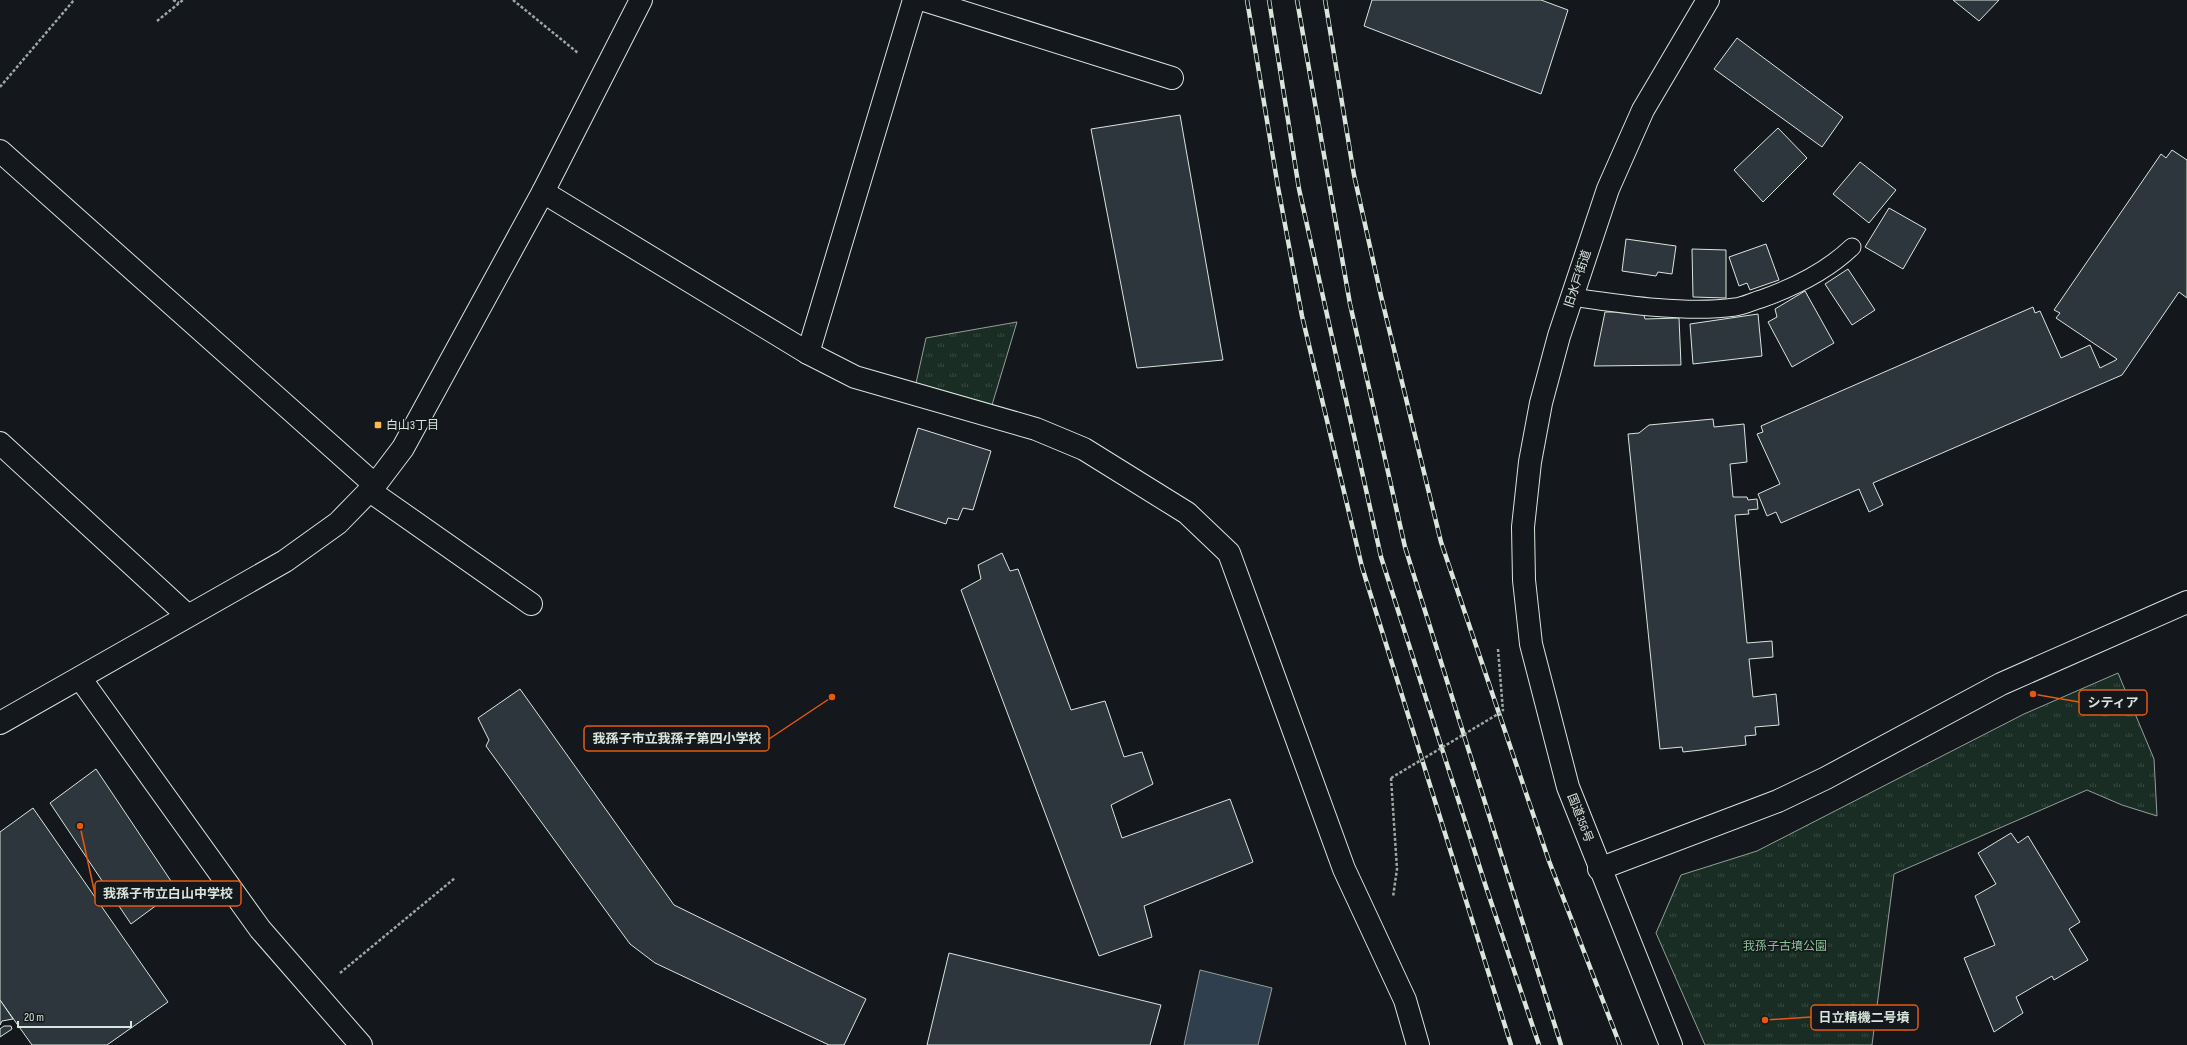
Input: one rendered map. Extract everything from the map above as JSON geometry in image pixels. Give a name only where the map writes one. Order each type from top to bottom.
[{"type":"main road","points":[[0,723],[187,615],[285,561],[338,523],[373,488],[403,448],[542,192],[641,0]]},
{"type":"main road","points":[[808,353],[914,0]]},
{"type":"main road","points":[[924,0],[1172,78]]},
{"type":"main road","name":"旧水戸街道","points":[[1524,580],[1523,527],[1530,462],[1541,403],[1559,336],[1608,189],[1643,110],[1708,0]]},
{"type":"main road","points":[[0,151],[373,488],[531,604]]},
{"type":"main road","points":[[542,192],[808,353],[855,377],[1036,430],[1084,449],[1187,512],[1229,553],[1344,869],[1405,1000],[1418,1045]]},
{"type":"main road","points":[[0,443],[187,615]]},
{"type":"main road","name":"国道356号","points":[[1524,580],[1531,644],[1568,787],[1670,1045]]},
{"type":"main road","points":[[1599,868],[1778,801],[1826,778],[2001,684],[2187,602]]},
{"type":"main road","points":[[80,678],[260,929],[315,994],[361,1045]]},
{"type":"lane","points":[[1572,298],[1628,305],[1698,309],[1736,307],[1797,286],[1835,263],[1852,247]]},
{"type":"path","points":[[0,87],[74,0]]},
{"type":"path","points":[[173,0],[178,4],[182,0]]},
{"type":"path","points":[[157,21],[182,0]]},
{"type":"path","points":[[513,0],[604,74]]},
{"type":"path","points":[[1397,869],[1391,778],[1504,711]]},
{"type":"path","points":[[315,994],[455,878]]},
{"type":"green space","points":[[1017,322],[992,405],[916,383],[926,338]]},
{"type":"green space","name":"我孫子古墳公園","points":[[2118,673],[2154,759],[2157,816],[2122,805],[2087,790],[1894,874],[1872,1045],[1705,1045],[1656,933],[1681,875],[1757,851],[2024,714]]},
{"type":"water","points":[[1200,970],[1272,988],[1258,1045],[1184,1045]]},
{"type":"building","points":[[1372,0],[1541,0],[1568,10],[1541,94],[1364,26]]},
{"type":"building","points":[[1953,0],[1999,0],[1979,21]]},
{"type":"building","points":[[1737,38],[1843,117],[1822,147],[1714,69]]},
{"type":"building","points":[[1180,115],[1223,360],[1137,368],[1091,129]]},
{"type":"building","points":[[1778,128],[1807,158],[1763,202],[1734,170]]},
{"type":"building","points":[[2172,150],[2187,160],[2187,298],[2179,292],[2122,375],[1873,483],[1883,505],[1869,512],[1859,489],[1781,523],[1776,512],[1767,516],[1758,494],[1780,484],[1757,434],[1763,432],[1761,426],[2033,307],[2035,313],[2040,311],[2061,358],[2090,345],[2100,368],[2116,360],[2117,359],[2056,318],[2060,313],[2054,310],[2161,154],[2166,158]]},
{"type":"building","points":[[1860,162],[1896,190],[1869,223],[1833,194]]},
{"type":"building","points":[[1889,208],[1926,229],[1903,269],[1865,247]]},
{"type":"building","points":[[1626,239],[1676,246],[1672,274],[1658,272],[1656,276],[1622,271]]},
{"type":"building","points":[[1766,244],[1779,280],[1750,290],[1747,283],[1739,286],[1729,257]]},
{"type":"building","points":[[1692,249],[1726,250],[1726,298],[1693,297]]},
{"type":"building","points":[[1848,269],[1875,310],[1852,325],[1825,284]]},
{"type":"building","points":[[1805,291],[1834,343],[1792,367],[1768,322],[1777,317],[1775,309]]},
{"type":"building","points":[[1605,312],[1643,312],[1645,319],[1679,318],[1681,365],[1594,366]]},
{"type":"building","points":[[1758,314],[1762,356],[1693,364],[1690,324]]},
{"type":"building","points":[[1713,419],[1714,427],[1744,424],[1747,462],[1730,464],[1733,497],[1747,497],[1748,500],[1757,499],[1758,509],[1748,510],[1749,514],[1735,515],[1747,643],[1772,641],[1773,657],[1749,659],[1753,697],[1776,694],[1779,725],[1755,727],[1756,735],[1745,736],[1746,745],[1683,752],[1682,747],[1660,749],[1628,434],[1639,433],[1649,425]]},
{"type":"building","points":[[918,428],[991,451],[973,510],[963,508],[958,520],[948,518],[946,524],[894,507]]},
{"type":"building","points":[[1002,553],[1010,571],[1018,569],[1071,710],[1105,701],[1124,757],[1142,752],[1153,784],[1111,805],[1122,838],[1230,799],[1253,862],[1144,906],[1152,937],[1099,956],[961,590],[981,579],[978,565]]},
{"type":"building","points":[[520,689],[674,905],[866,999],[844,1045],[829,1045],[655,963],[630,944],[486,746],[489,740],[478,718]]},
{"type":"building","points":[[96,769],[177,890],[131,924],[50,803]]},
{"type":"building","points":[[33,808],[168,1002],[107,1045],[32,1045],[0,1000],[0,832]]},
{"type":"building","points":[[2011,833],[2018,843],[2028,836],[2080,922],[2069,929],[2088,960],[2054,980],[2052,976],[2016,997],[2023,1013],[1994,1032],[1964,958],[1995,945],[1975,896],[1996,884],[1978,853]]},
{"type":"building","points":[[949,953],[1161,1005],[1150,1045],[927,1045]]},
{"type":"building","points":[[0,1000],[13,1019],[2,1021],[0,1025]]},
{"type":"building","points":[[4,1026],[11,1026],[12,1029],[0,1037],[0,1029]]},
{"type":"railway","points":[[1247,0],[1278,187],[1302,316],[1362,567],[1511,1045]]},
{"type":"railway","points":[[1269,0],[1299,189],[1381,557],[1486,887],[1539,1045]]},
{"type":"railway","points":[[1297,0],[1350,304],[1405,547],[1561,1045]]},
{"type":"railway","points":[[1325,0],[1354,175],[1381,296],[1441,542],[1549,861],[1620,1045]]},
{"type":"place","name":"白山3丁目","points":[[378,425]]},
{"type":"place","name":"シティア","points":[[2033,694]]},
{"type":"place","name":"我孫子市立我孫子第四小学校","points":[[832,697]]},
{"type":"place","name":"我孫子市立白山中学校","points":[[80,826]]},
{"type":"place","name":"日立精機二号墳","points":[[1765,1020]]}]
